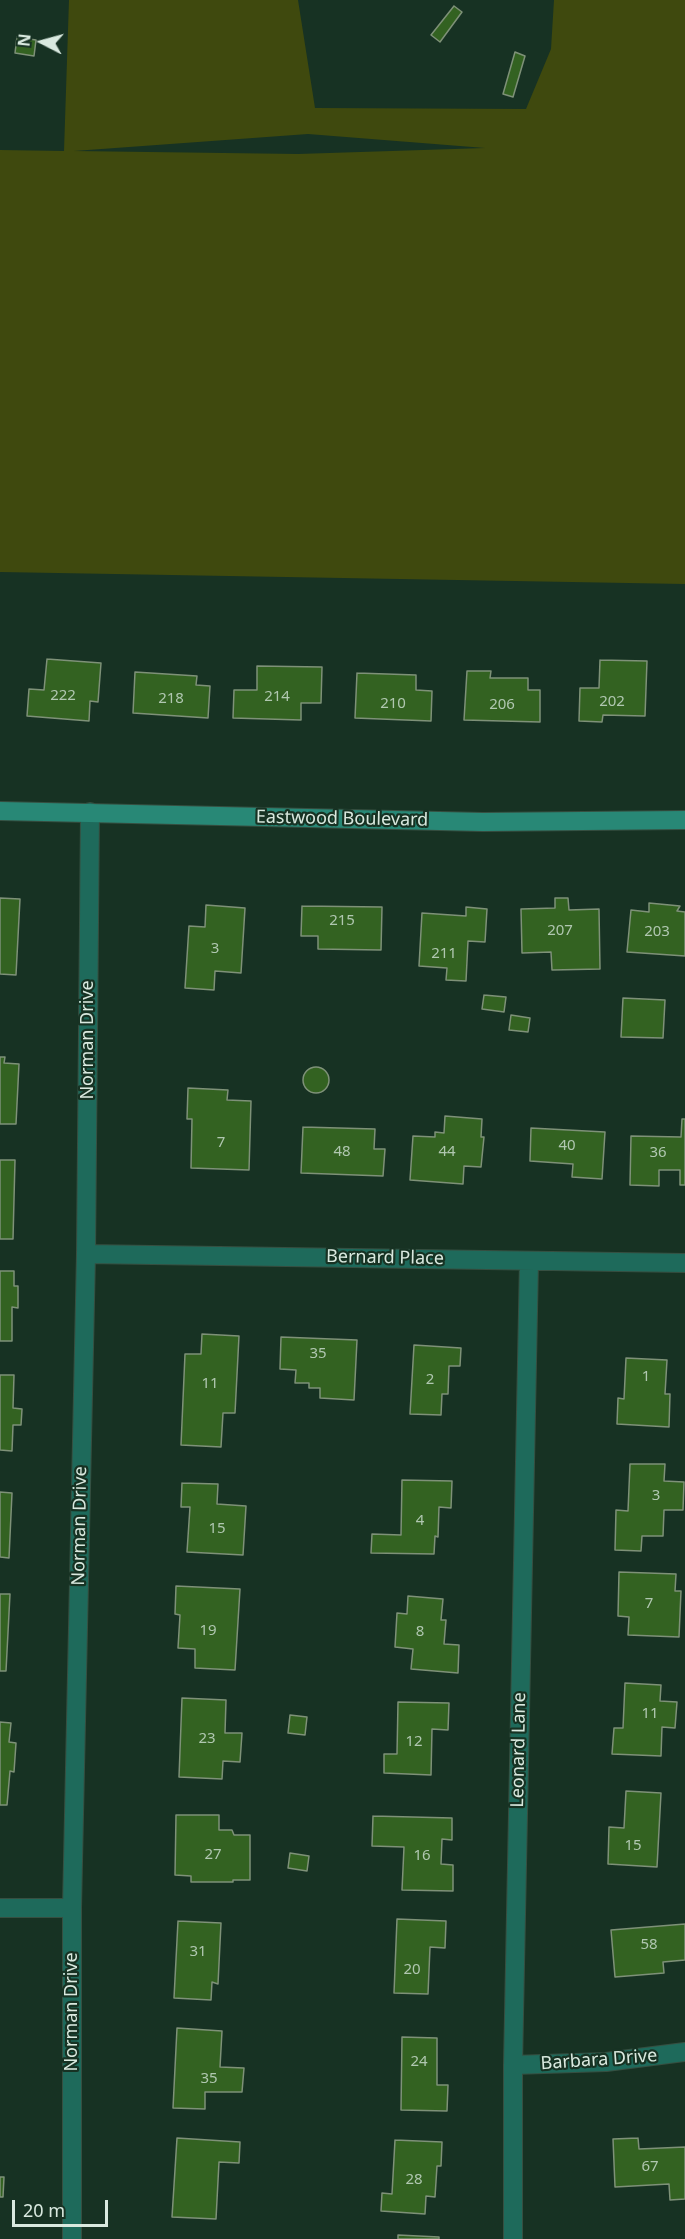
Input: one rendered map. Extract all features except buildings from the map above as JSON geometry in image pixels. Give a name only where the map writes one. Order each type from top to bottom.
[{"type":"street","name":"Eastwood Boulevard","points":[[0,811],[483,822],[685,820]]},
{"type":"street","name":"Norman Drive","points":[[72,2239],[72,1908],[86,1254],[90,812]]},
{"type":"street","name":"Bernard Place","points":[[86,1254],[685,1263]]},
{"type":"street","name":"Leonard Lane","points":[[513,2239],[513,2065],[529,1260]]},
{"type":"street","points":[[0,1908],[72,1908]]},
{"type":"street","name":"Barbara Drive","points":[[513,2065],[606,2062],[685,2052]]},
{"type":"green space","points":[[69,0],[298,0],[315,108],[526,109],[551,49],[554,0],[685,0],[685,584],[0,572],[0,150],[64,151]],"holes":[[[308,134],[485,148],[298,154],[74,151]]]}]
